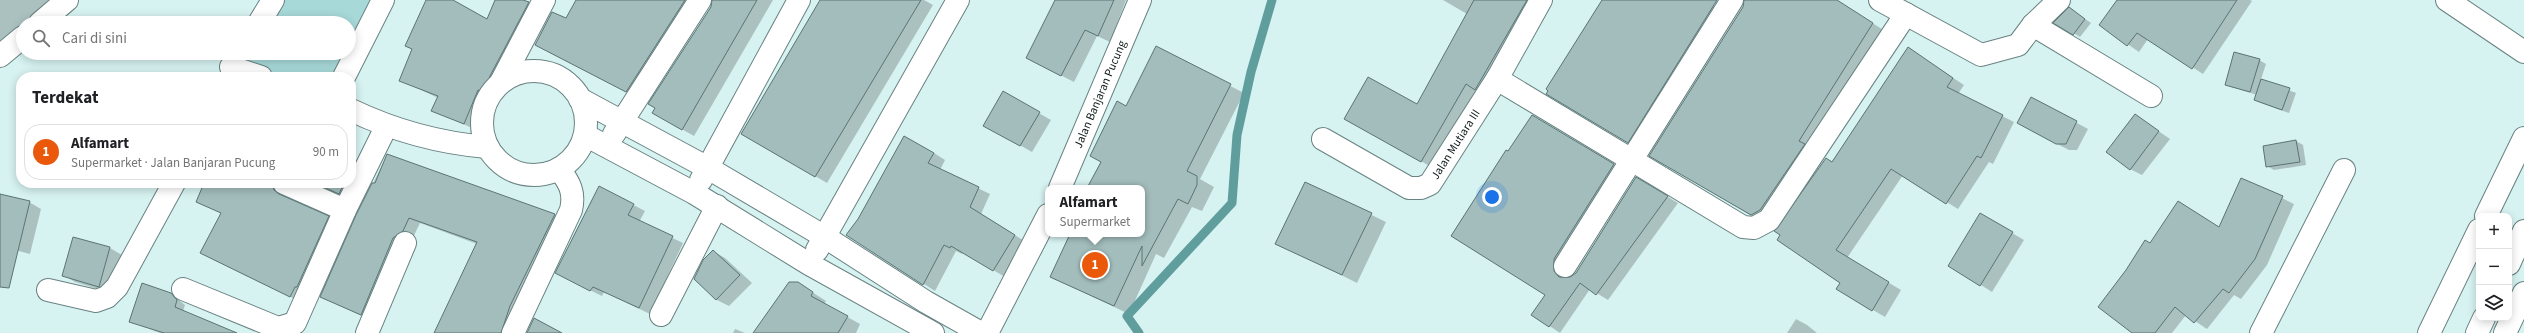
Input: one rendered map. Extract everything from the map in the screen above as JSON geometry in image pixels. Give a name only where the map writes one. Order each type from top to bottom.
[{"type":"street","points":[[48,16],[67,0]]},
{"type":"street","points":[[263,16],[273,0]]},
{"type":"street","points":[[356,53],[383,0]]},
{"type":"street","points":[[501,82],[517,73],[542,72],[554,75],[569,85],[580,99],[586,116],[585,135],[576,154],[559,169],[544,175],[527,175],[516,172],[497,161],[487,147],[481,130],[482,112],[489,96],[501,82],[544,0]]},
{"type":"street","points":[[608,145],[620,122],[700,0]]},
{"type":"street","points":[[694,193],[799,0]]},
{"type":"street","points":[[809,264],[958,0]]},
{"type":"street","name":"Jalan Banjaran Pucung","points":[[1061,185],[1140,0]]},
{"type":"street","name":"Jalan Mutiara III","points":[[1322,139],[1394,182],[1409,188],[1421,188],[1430,184],[1497,78],[1541,0]]},
{"type":"street","points":[[1565,266],[1632,162],[1732,0]]},
{"type":"street","points":[[1880,0],[1981,55],[2018,45],[2033,25],[2058,0]]},
{"type":"street","points":[[2447,0],[2524,52]]},
{"type":"street","points":[[1497,78],[1632,162],[1743,227],[1754,228],[1769,220],[1906,14]]},
{"type":"street","points":[[2033,25],[2151,96]]},
{"type":"street","points":[[0,56],[16,43]]},
{"type":"street","points":[[347,72],[353,60]]},
{"type":"street","points":[[231,66],[247,72]]},
{"type":"street","points":[[580,99],[620,122],[708,168],[824,237],[926,302],[981,333]]},
{"type":"street","points":[[356,112],[386,127],[448,144],[487,147]]},
{"type":"street","points":[[356,188],[386,127]]},
{"type":"street","points":[[585,135],[608,145],[717,206],[809,264],[933,333]]},
{"type":"street","points":[[2487,213],[2524,138]]},
{"type":"street","points":[[513,333],[572,210],[574,196],[568,180],[559,169]]},
{"type":"street","points":[[2261,333],[2344,170]]},
{"type":"street","points":[[48,290],[96,301],[106,298],[117,287],[171,188]]},
{"type":"street","points":[[295,188],[345,210]]},
{"type":"street","points":[[183,288],[278,328],[295,323],[356,188]]},
{"type":"street","points":[[661,315],[717,206]]},
{"type":"street","points":[[987,333],[1045,221]]},
{"type":"street","points":[[2512,257],[2524,231]]},
{"type":"street","points":[[2429,333],[2476,236]]},
{"type":"street","points":[[367,333],[405,243]]},
{"type":"street","points":[[2505,333],[2524,293]]},
{"type":"street","points":[[2477,333],[2483,321]]},
{"type":"shaded area","points":[[273,0],[383,0],[356,53],[356,16],[263,16]]},
{"type":"shaded area","points":[[235,60],[353,60],[347,72],[246,72],[231,67]]},
{"type":"building","points":[[426,0],[453,0],[487,19],[495,0],[523,0],[529,2],[490,76],[485,93],[478,90],[464,124],[431,111],[438,96],[399,81],[412,49],[405,46]]},
{"type":"building","points":[[576,0],[685,0],[626,92],[535,45],[552,12],[566,18]]},
{"type":"building","points":[[712,0],[757,0],[682,130],[652,113],[655,108],[648,104],[711,7]]},
{"type":"building","points":[[820,0],[921,0],[815,177],[741,134]]},
{"type":"building","points":[[1055,0],[1114,0],[1098,36],[1085,30],[1061,76],[1026,58]]},
{"type":"building","points":[[1474,0],[1527,0],[1475,90],[1466,84],[1421,162],[1344,119],[1368,77],[1417,104]]},
{"type":"building","points":[[1602,0],[1717,0],[1628,143],[1546,94],[1548,91],[1546,89]]},
{"type":"building","points":[[1744,0],[1837,0],[1873,23],[1799,141],[1805,144],[1760,210],[1751,215],[1649,156],[1743,7]]},
{"type":"building","points":[[2117,0],[2237,0],[2192,69],[2137,33],[2127,46],[2099,25]]},
{"type":"building","points":[[2069,7],[2085,19],[2073,35],[2053,23]]},
{"type":"building","points":[[1156,46],[1231,84],[1187,171],[1197,176],[1197,185],[1188,204],[1178,199],[1142,266],[1142,246],[1114,306],[1050,277],[1069,237],[1145,237],[1145,185],[1089,185],[1101,162],[1090,156],[1117,101],[1126,106]]},
{"type":"building","points":[[1908,47],[1953,78],[1947,87],[2003,115],[1981,158],[1977,156],[1946,204],[1891,169],[1836,250],[1889,282],[1872,311],[1836,289],[1840,283],[1777,240],[1780,235],[1774,231],[1826,158],[1832,162]]},
{"type":"building","points":[[2234,52],[2260,59],[2250,92],[2225,85]]},
{"type":"building","points":[[2261,79],[2290,88],[2282,110],[2254,100]]},
{"type":"building","points":[[1003,91],[1040,112],[1020,146],[983,126]]},
{"type":"building","points":[[2031,97],[2077,121],[2066,144],[2056,144],[2017,123]]},
{"type":"building","points":[[2135,114],[2159,131],[2130,170],[2106,152]]},
{"type":"building","points":[[1532,115],[1614,164],[1554,259],[1554,271],[1559,277],[1570,277],[1576,273],[1636,177],[1668,196],[1596,295],[1580,283],[1549,327],[1531,315],[1545,295],[1451,236],[1506,150],[1508,151]]},
{"type":"building","points":[[904,136],[934,153],[928,163],[979,187],[970,207],[1015,235],[993,271],[951,246],[950,248],[944,245],[923,285],[846,235],[858,219]]},
{"type":"building","points":[[2296,140],[2300,162],[2266,167],[2263,146]]},
{"type":"building","points":[[387,154],[555,214],[510,306],[501,333],[434,333],[477,242],[409,218],[403,231],[393,238],[361,315],[320,297],[356,215],[372,183],[375,183]]},
{"type":"building","points":[[2241,178],[2283,196],[2255,259],[2229,293],[2223,289],[2194,323],[2175,307],[2155,333],[2132,333],[2098,307],[2126,270],[2145,240],[2150,243],[2178,201],[2219,227]]},
{"type":"building","points":[[1305,182],[1372,213],[1342,275],[1275,244]]},
{"type":"building","points":[[599,186],[634,204],[628,215],[673,236],[639,308],[593,287],[590,291],[555,273]]},
{"type":"building","points":[[202,188],[273,188],[279,194],[329,216],[297,287],[295,287],[290,297],[200,253],[221,213],[196,202]]},
{"type":"building","points":[[326,188],[342,188],[339,194]]},
{"type":"building","points":[[0,194],[30,201],[9,288],[0,287]]},
{"type":"building","points":[[1980,213],[2013,232],[1980,286],[1948,266]]},
{"type":"building","points":[[73,237],[110,247],[99,287],[62,276]]},
{"type":"building","points":[[713,250],[740,275],[716,300],[694,279],[703,260]]},
{"type":"building","points":[[789,282],[798,282],[813,292],[811,296],[848,316],[838,333],[753,333]]},
{"type":"building","points":[[142,283],[171,293],[177,300],[175,307],[237,333],[164,333],[129,322]]},
{"type":"building","points":[[534,318],[562,333],[527,333]]},
{"type":"waterway","points":[[1139,333],[1127,316],[1232,203],[1237,135],[1251,72],[1272,0]]},
{"type":"place","name":"Alfamart","points":[[1095,265]]}]
